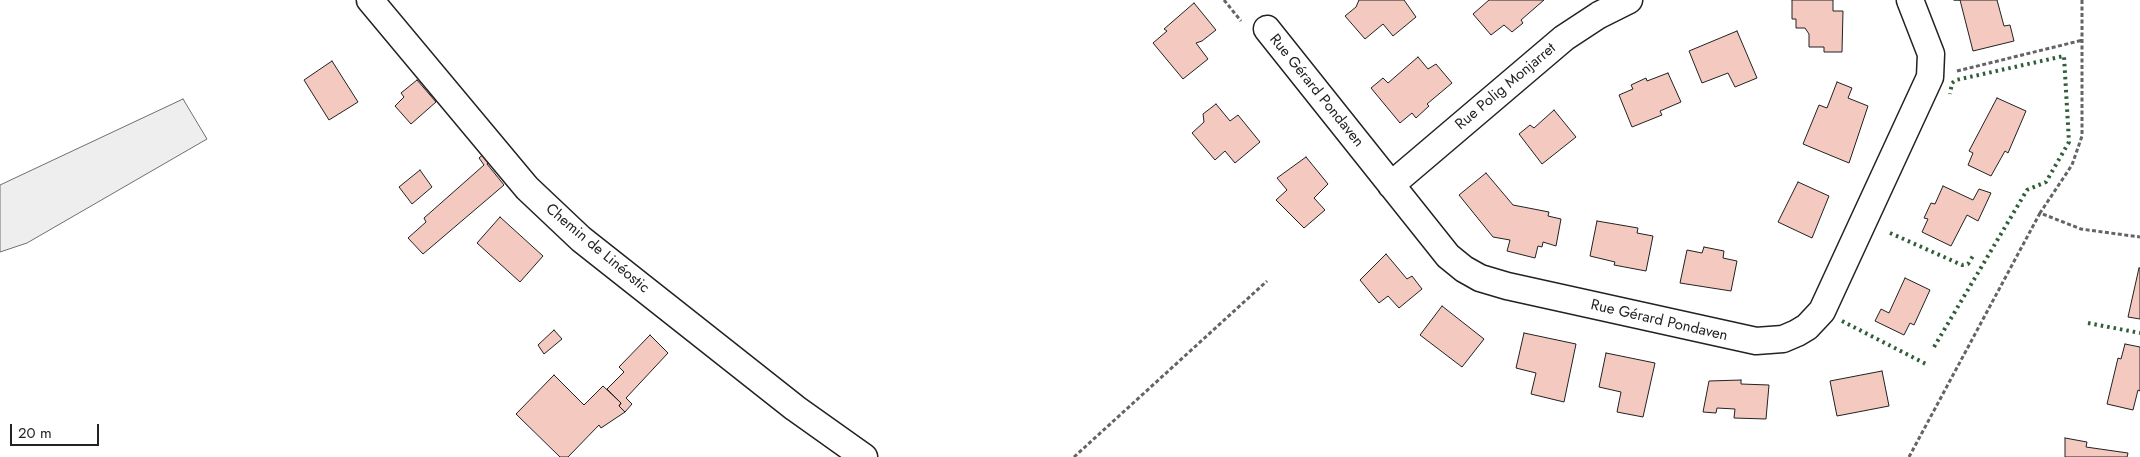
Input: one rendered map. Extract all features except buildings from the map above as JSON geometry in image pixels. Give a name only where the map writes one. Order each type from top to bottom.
[{"type":"street","name":"Chemin de Linéostic","points":[[370,0],[527,188],[581,239],[795,408],[864,457]]},
{"type":"street","name":"Rue Gérard Pondaven","points":[[1266,29],[1448,256],[1464,269],[1480,278],[1739,339],[1756,341],[1783,339],[1807,327],[1822,311],[1930,77],[1931,54],[1910,0]]},
{"type":"street","name":"Rue Polig Monjarret","points":[[1391,185],[1564,38],[1622,1]]},
{"type":"path","points":[[1909,457],[2040,213],[2072,165],[2082,136],[2082,0]]},
{"type":"path","points":[[1930,77],[2083,40]]},
{"type":"path","points":[[2040,213],[2081,229],[2140,237]]},
{"type":"path","points":[[1074,457],[1267,282]]},
{"type":"shaded area","points":[[183,99],[207,139],[27,243],[0,252],[0,185]]},
{"type":"hedge","points":[[1934,347],[2027,190],[2046,182],[2069,142],[2064,56],[1956,80],[1952,83],[1950,94]]},
{"type":"hedge","points":[[1890,233],[1962,265],[1968,264],[1973,256]]},
{"type":"hedge","points":[[1842,321],[1926,364]]},
{"type":"hedge","points":[[2088,323],[2140,333]]}]
